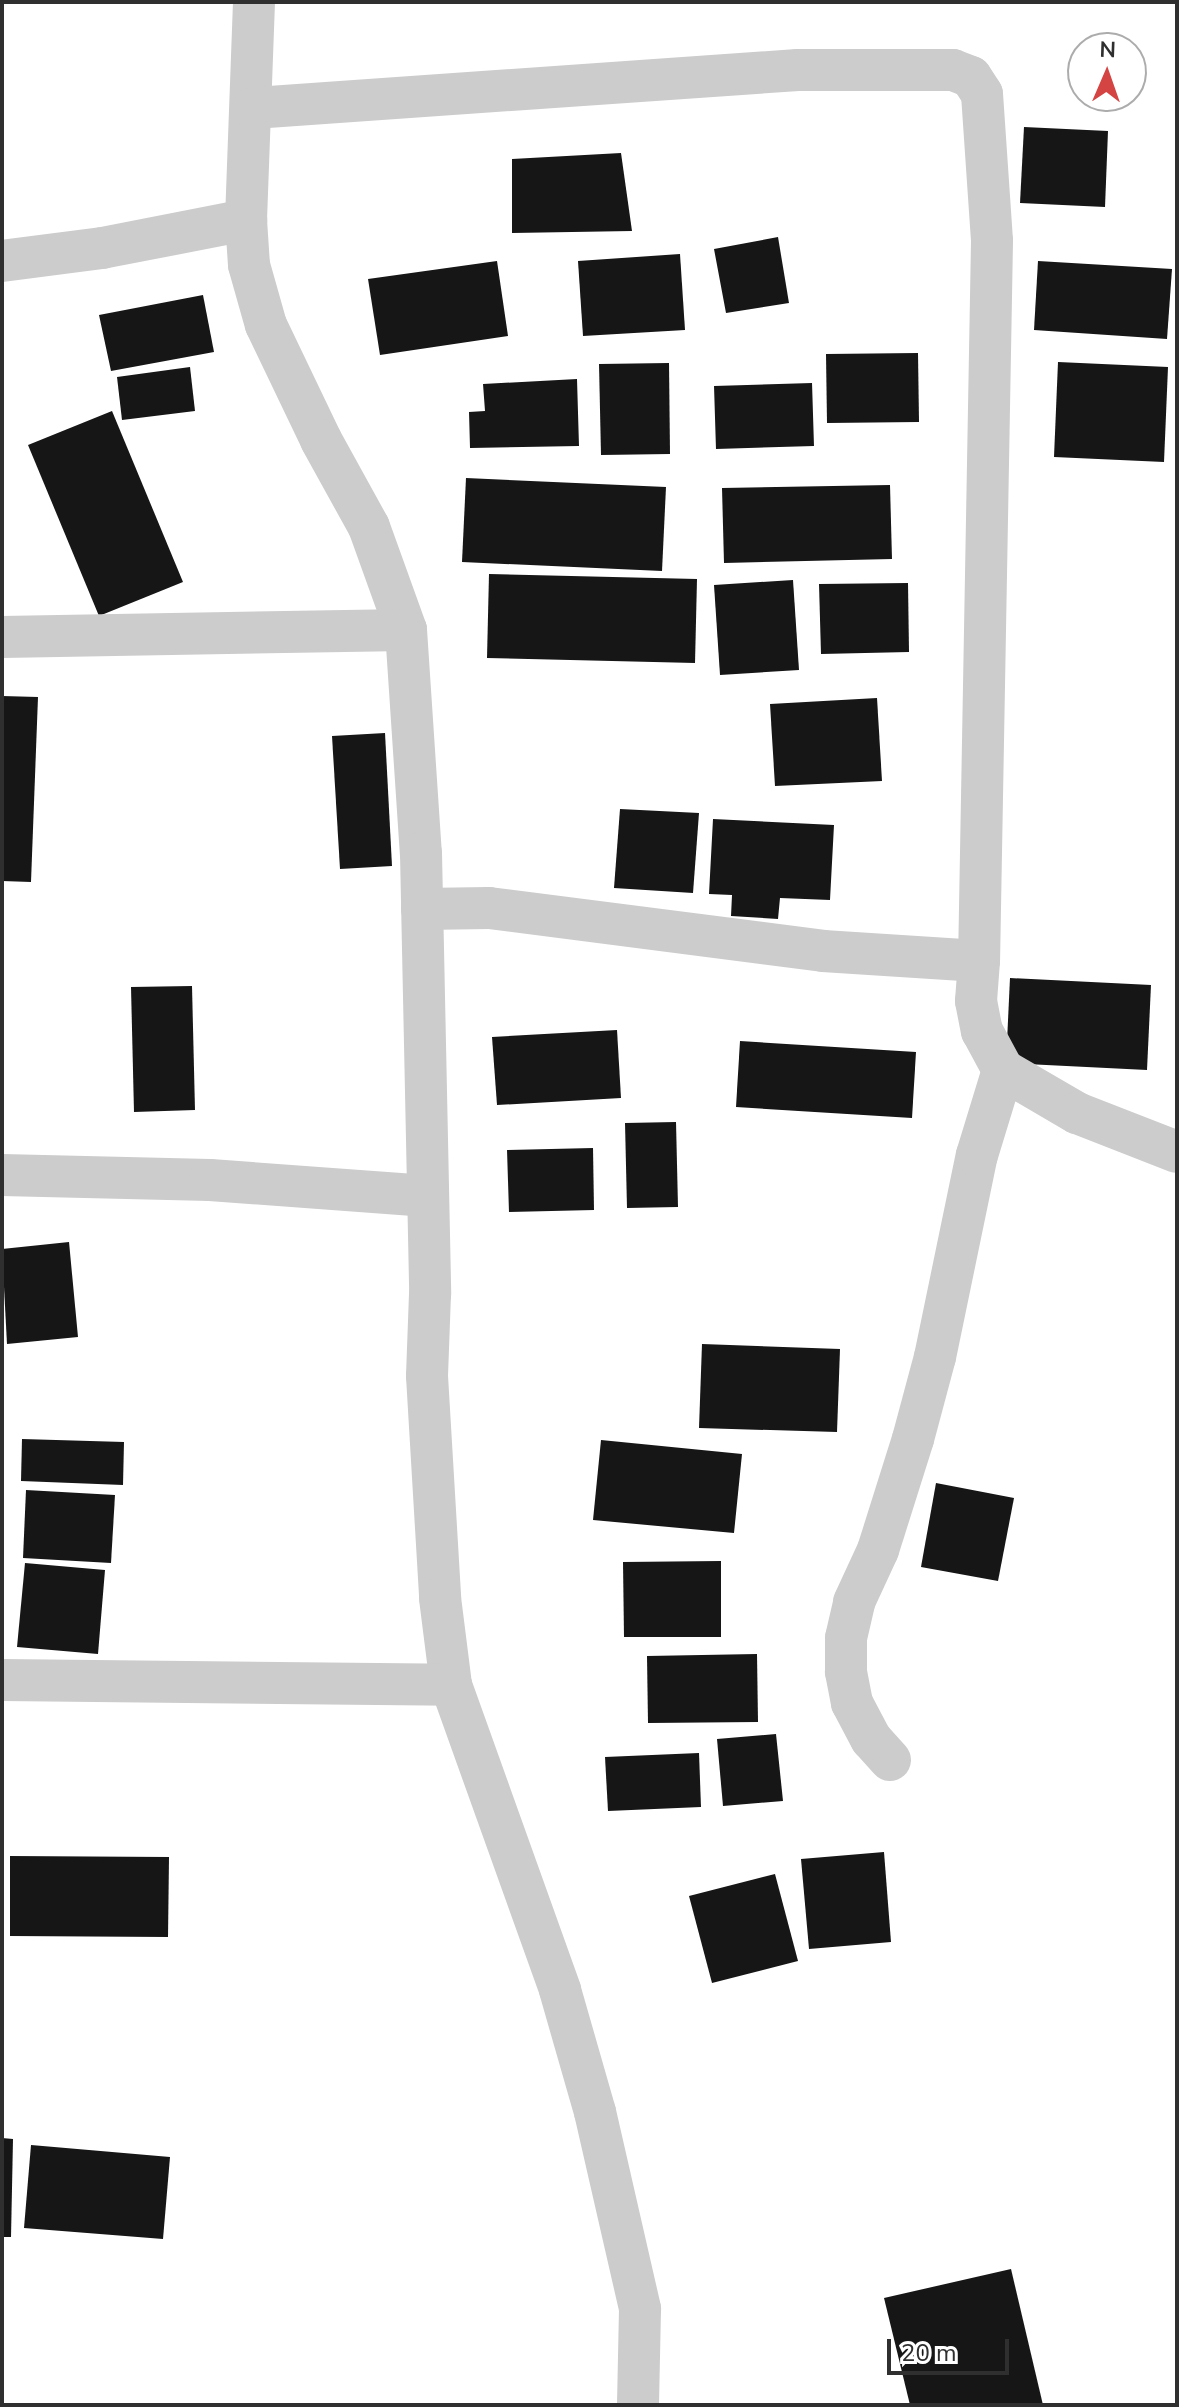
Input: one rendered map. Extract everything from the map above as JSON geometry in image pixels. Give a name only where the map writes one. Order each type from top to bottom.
[{"type":"street","points":[[254,2],[253,108],[246,220],[249,265],[266,325],[321,440],[369,527],[406,630],[414,709],[422,909],[427,1376],[440,1598],[451,1685],[560,1990],[595,2112],[640,2309],[638,2405]]},
{"type":"street","points":[[253,108],[798,70],[953,70],[971,77],[982,94],[992,241],[976,1001],[982,1031],[1003,1070],[1077,1113],[1177,1152]]},
{"type":"street","points":[[2,261],[102,248],[246,220]]},
{"type":"street","points":[[2,637],[406,630]]},
{"type":"street","points":[[422,909],[489,908],[823,951],[979,961]]},
{"type":"street","points":[[890,1760],[871,1739],[852,1703],[846,1672],[846,1638],[854,1602],[878,1550],[917,1426],[935,1357],[977,1155],[1003,1070]]},
{"type":"street","points":[[2,1175],[210,1180],[427,1196]]},
{"type":"street","points":[[2,1680],[451,1685]]},
{"type":"building","points":[[1024,127],[1108,131],[1105,207],[1020,203]]},
{"type":"building","points":[[621,153],[632,231],[512,233],[512,159]]},
{"type":"building","points":[[778,237],[789,303],[726,313],[714,249]]},
{"type":"building","points":[[680,254],[685,330],[583,336],[578,261]]},
{"type":"building","points":[[497,261],[508,336],[380,355],[368,279]]},
{"type":"building","points":[[1038,261],[1172,269],[1167,339],[1034,330]]},
{"type":"building","points":[[203,295],[214,352],[111,371],[99,315]]},
{"type":"building","points":[[918,353],[919,422],[827,423],[826,354]]},
{"type":"building","points":[[1058,362],[1168,367],[1164,462],[1054,457]]},
{"type":"building","points":[[669,363],[670,454],[601,455],[599,364]]},
{"type":"building","points":[[190,367],[195,411],[122,420],[117,377]]},
{"type":"building","points":[[577,379],[579,446],[470,448],[469,412],[485,411],[483,384]]},
{"type":"building","points":[[812,383],[814,446],[716,449],[714,386]]},
{"type":"building","points":[[112,411],[183,582],[99,616],[28,445]]},
{"type":"building","points":[[466,478],[666,487],[662,571],[462,562]]},
{"type":"building","points":[[890,485],[892,559],[724,563],[722,488]]},
{"type":"building","points":[[489,574],[697,579],[695,663],[487,658]]},
{"type":"building","points":[[793,580],[799,670],[720,675],[714,585]]},
{"type":"building","points":[[908,583],[909,652],[821,654],[819,584]]},
{"type":"building","points":[[2,696],[38,697],[31,882],[2,881]]},
{"type":"building","points":[[877,698],[882,781],[775,786],[770,704]]},
{"type":"building","points":[[385,733],[392,866],[340,869],[332,736]]},
{"type":"building","points":[[620,809],[699,813],[693,893],[614,888]]},
{"type":"building","points":[[713,819],[834,825],[830,900],[780,898],[778,919],[731,916],[732,895],[709,894]]},
{"type":"building","points":[[1010,978],[1151,985],[1147,1070],[1006,1063]]},
{"type":"building","points":[[192,986],[195,1110],[134,1112],[131,987]]},
{"type":"building","points":[[617,1030],[621,1098],[497,1105],[492,1037]]},
{"type":"building","points":[[740,1041],[916,1052],[912,1118],[736,1107]]},
{"type":"building","points":[[676,1122],[678,1207],[627,1208],[625,1123]]},
{"type":"building","points":[[593,1148],[594,1210],[509,1212],[507,1150]]},
{"type":"building","points":[[69,1242],[78,1337],[7,1344],[2,1249]]},
{"type":"building","points":[[702,1344],[840,1349],[837,1432],[699,1428]]},
{"type":"building","points":[[22,1439],[124,1442],[123,1485],[21,1481]]},
{"type":"building","points":[[601,1440],[742,1454],[734,1533],[593,1520]]},
{"type":"building","points":[[936,1483],[1014,1498],[998,1581],[921,1567]]},
{"type":"building","points":[[26,1490],[115,1495],[111,1563],[23,1558]]},
{"type":"building","points":[[721,1561],[721,1637],[624,1637],[623,1562]]},
{"type":"building","points":[[25,1563],[105,1570],[98,1654],[17,1647]]},
{"type":"building","points":[[757,1654],[758,1722],[648,1723],[647,1656]]},
{"type":"building","points":[[776,1734],[783,1801],[723,1806],[717,1739]]},
{"type":"building","points":[[699,1753],[701,1807],[608,1811],[605,1757]]},
{"type":"building","points":[[884,1852],[891,1942],[809,1949],[801,1859]]},
{"type":"building","points":[[10,1856],[169,1857],[168,1937],[10,1936]]},
{"type":"building","points":[[775,1874],[798,1961],[712,1983],[689,1896]]},
{"type":"building","points":[[2,2138],[13,2139],[11,2237],[2,2237]]},
{"type":"building","points":[[31,2145],[170,2157],[163,2239],[24,2228]]},
{"type":"building","points":[[1011,2269],[1043,2405],[910,2405],[884,2298]]}]
